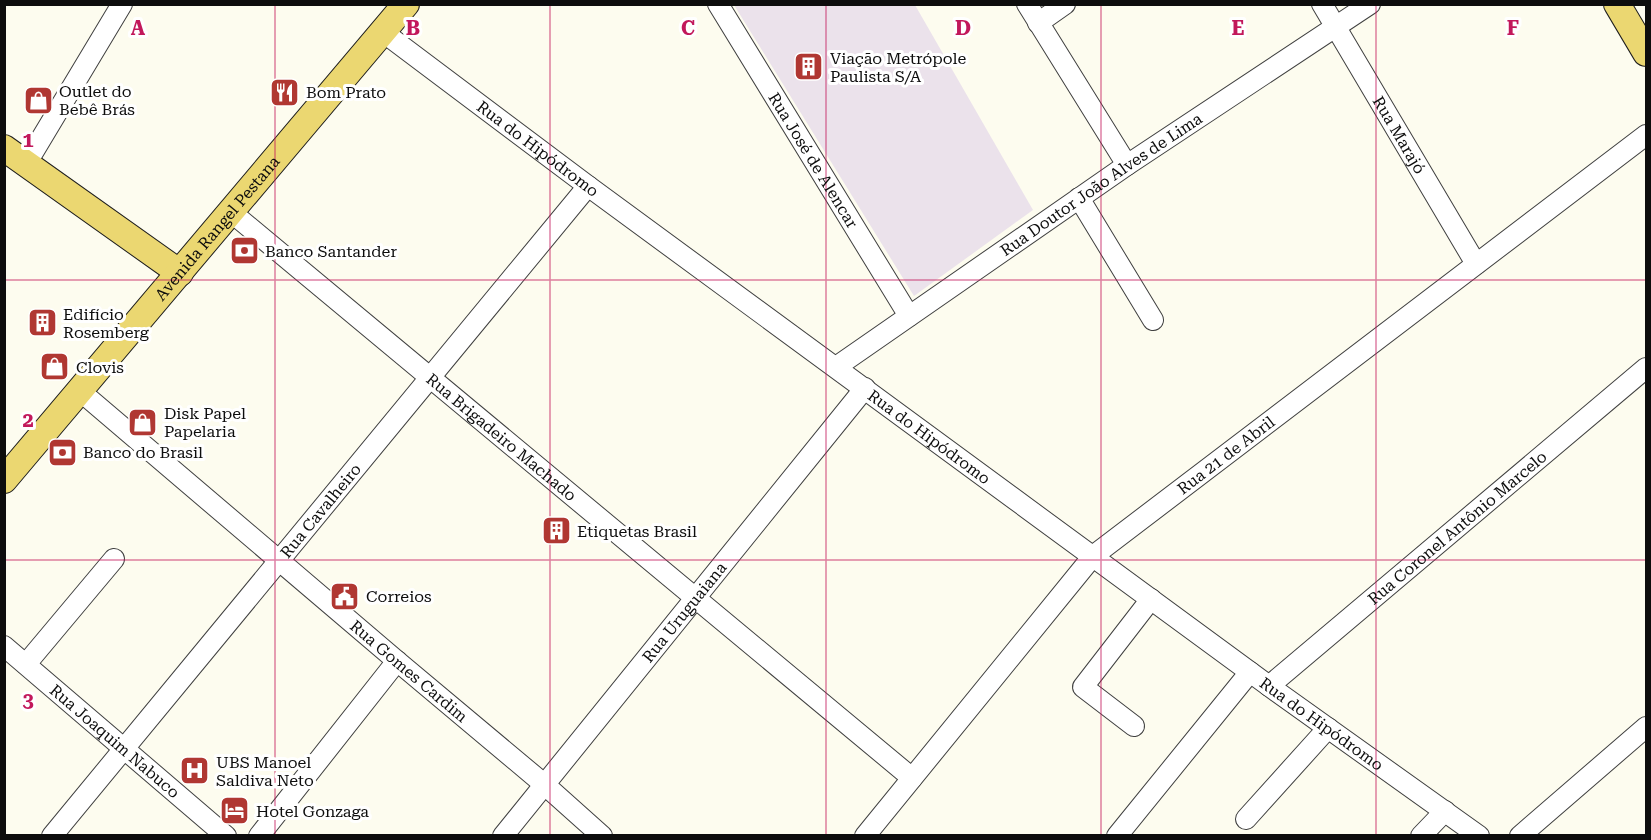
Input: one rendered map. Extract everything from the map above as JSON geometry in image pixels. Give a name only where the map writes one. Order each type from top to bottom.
[{"type":"main road","name":"Avenida Rangel Pestana","points":[[4,480],[406,4]]},
{"type":"main road","points":[[1617,4],[1647,53]]},
{"type":"main road","points":[[4,148],[180,273]]},
{"type":"street","points":[[26,164],[122,4]]},
{"type":"street","name":"Rua José de Alencar","points":[[717,4],[909,316]]},
{"type":"street","points":[[1027,4],[1127,165]]},
{"type":"street","points":[[1038,22],[1065,4]]},
{"type":"street","name":"Rua Marajó","points":[[1322,4],[1476,264]]},
{"type":"street","name":"Rua Doutor João Alves de Lima","points":[[836,367],[1127,165],[1370,4]]},
{"type":"street","name":"Rua do Hipódromo","points":[[383,32],[588,186],[1269,686],[1479,836]]},
{"type":"street","name":"Rua 21 de Abril","points":[[865,836],[1093,556],[1647,135]]},
{"type":"street","name":"Rua Cavalheiro","points":[[52,836],[588,186]]},
{"type":"street","points":[[1079,198],[1153,320]]},
{"type":"street","name":"Rua Brigadeiro Machado","points":[[231,212],[912,778]]},
{"type":"street","name":"Rua Coronel Antônio Marcelo","points":[[1269,686],[1647,368]]},
{"type":"street","name":"Rua Uruguaiana","points":[[503,836],[865,388]]},
{"type":"street","name":"Rua Gomes Cardim","points":[[80,391],[545,785],[602,836]]},
{"type":"street","points":[[26,664],[114,558]]},
{"type":"street","points":[[1134,726],[1083,687],[1151,599]]},
{"type":"street","name":"Rua Joaquim Nabuco","points":[[4,646],[226,836]]},
{"type":"street","points":[[259,836],[397,661]]},
{"type":"street","points":[[1117,836],[1250,672]]},
{"type":"street","points":[[1520,836],[1647,727]]},
{"type":"street","points":[[1246,819],[1328,728]]},
{"type":"street","points":[[1420,836],[1445,811]]},
{"type":"shaded area","points":[[734,5],[915,5],[1033,210],[914,296]]},
{"type":"place","name":"Viação Metrópole Paulista S/A","points":[[809,67]]},
{"type":"place","name":"Bom Prato","points":[[285,92]]},
{"type":"place","name":"Outlet do Bebê Brás","points":[[38,100]]},
{"type":"place","name":"Banco Santander","points":[[244,251]]},
{"type":"place","name":"Edifício Rosemberg","points":[[42,323]]},
{"type":"place","name":"Clovis","points":[[55,367]]},
{"type":"place","name":"Disk Papel Papelaria","points":[[143,422]]},
{"type":"place","name":"Banco do Brasil","points":[[62,452]]},
{"type":"place","name":"Etiquetas Brasil","points":[[556,531]]},
{"type":"place","name":"Correios","points":[[345,596]]},
{"type":"place","name":"UBS Manoel Saldiva Neto","points":[[195,771]]},
{"type":"place","name":"Hotel Gonzaga","points":[[235,811]]}]
